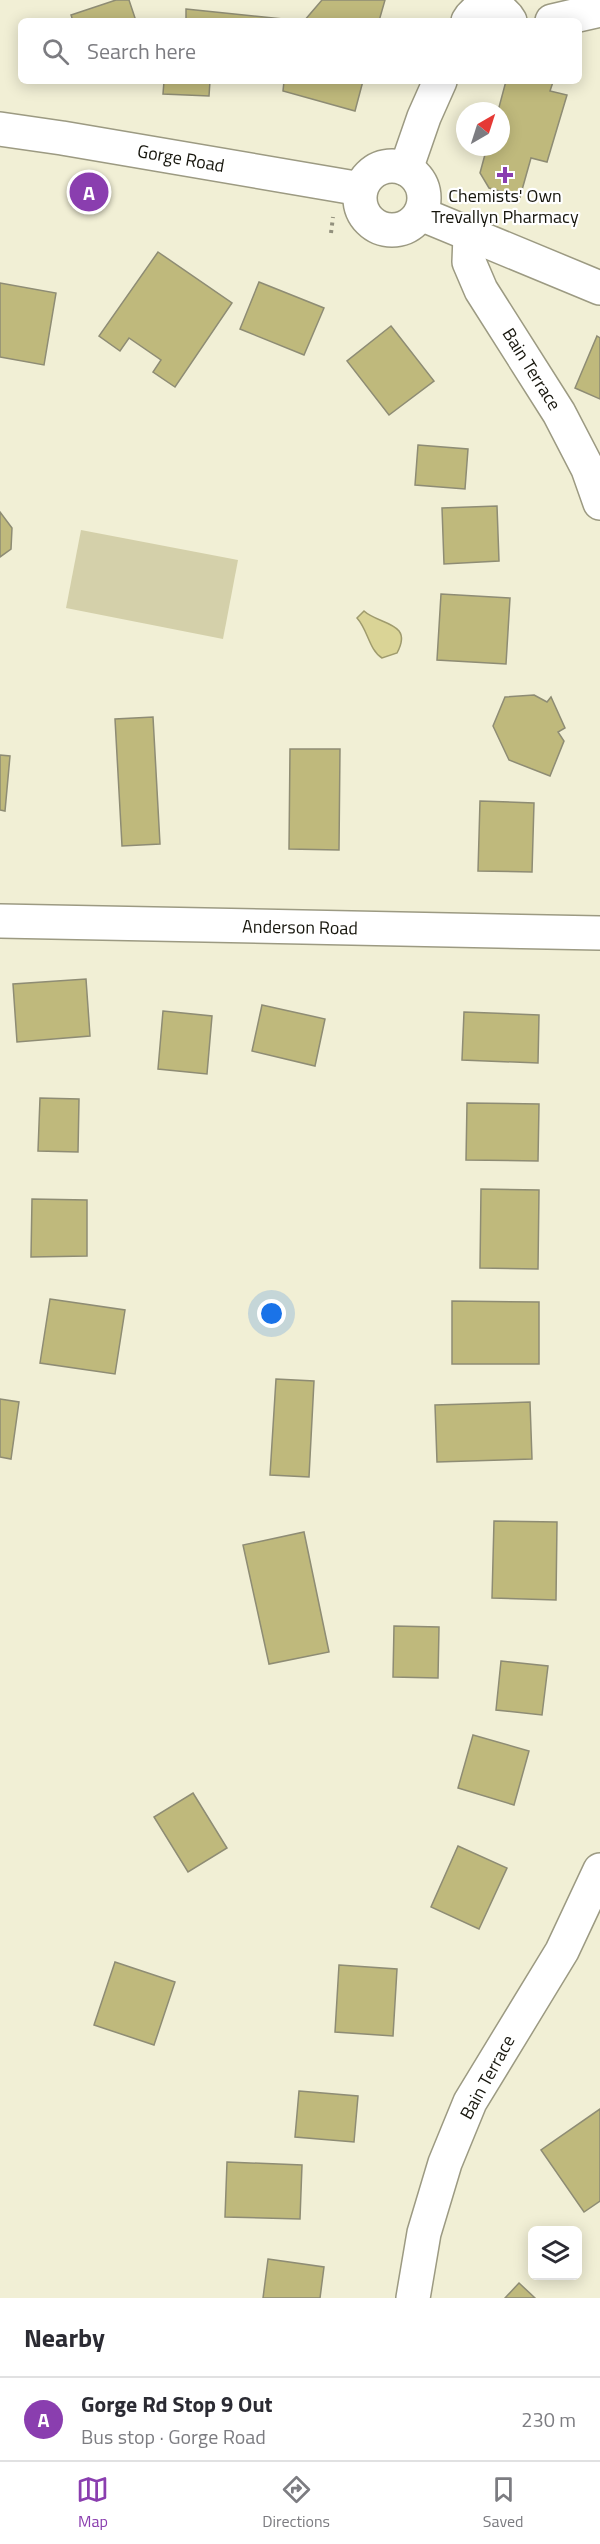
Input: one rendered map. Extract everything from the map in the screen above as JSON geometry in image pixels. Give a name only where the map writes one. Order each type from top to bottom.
[{"type":"street","points":[[473,10],[497,9],[507,18]]},
{"type":"street","points":[[565,18],[600,10]]},
{"type":"street","points":[[406,169],[424,117],[439,84]]},
{"type":"street","name":"Gorge Road","points":[[0,129],[361,189]]},
{"type":"street","points":[[395,166],[406,169],[419,180],[423,188],[424,206],[421,214],[405,228],[385,230],[375,226],[362,210],[361,189],[366,179],[384,167],[395,166]]},
{"type":"street","points":[[421,214],[600,288]]},
{"type":"street","name":"Bain Terrace","points":[[470,236],[469,262],[481,290],[559,413],[588,469],[600,503]]},
{"type":"street","name":"Anderson Road","points":[[0,921],[600,933]]},
{"type":"street","name":"Bain Terrace","points":[[412,2298],[424,2233],[442,2173],[470,2102],[562,1951],[600,1870]]},
{"type":"path","points":[[331,232],[333,213]]},
{"type":"shaded area","points":[[81,530],[238,560],[223,639],[66,608]]},
{"type":"shaded area","points":[[364,611],[398,630],[401,643],[397,653],[382,658],[374,650],[357,618]]},
{"type":"building","points":[[116,0],[129,0],[135,18],[72,18],[71,15]]},
{"type":"building","points":[[322,0],[385,0],[380,18],[307,18]]},
{"type":"building","points":[[186,9],[274,18],[186,18]]},
{"type":"building","points":[[164,84],[210,84],[209,96],[163,94]]},
{"type":"building","points":[[284,84],[362,84],[355,111],[283,91]]},
{"type":"building","points":[[505,84],[552,84],[550,91],[567,95],[547,162],[531,158],[520,197],[489,188],[480,173],[485,156],[510,156],[510,102],[500,102]]},
{"type":"building","points":[[158,252],[232,303],[175,387],[153,372],[161,360],[129,338],[120,351],[99,336]]},
{"type":"building","points":[[259,282],[324,308],[304,355],[240,329]]},
{"type":"building","points":[[0,283],[56,293],[44,365],[0,357]]},
{"type":"building","points":[[391,326],[434,381],[389,415],[347,361]]},
{"type":"building","points":[[597,336],[600,338],[600,399],[575,388]]},
{"type":"building","points":[[418,445],[468,449],[465,489],[415,485]]},
{"type":"building","points":[[497,506],[499,561],[444,564],[442,508]]},
{"type":"building","points":[[0,512],[12,528],[11,549],[0,557]]},
{"type":"building","points":[[441,594],[510,598],[506,664],[437,660]]},
{"type":"building","points":[[534,695],[547,702],[551,697],[565,728],[558,732],[564,741],[550,776],[509,760],[493,726],[505,697]]},
{"type":"building","points":[[153,717],[160,844],[122,846],[115,719]]},
{"type":"building","points":[[290,749],[340,749],[339,850],[289,849]]},
{"type":"building","points":[[0,755],[10,756],[5,811],[0,810]]},
{"type":"building","points":[[480,801],[534,803],[532,872],[478,871]]},
{"type":"building","points":[[86,979],[90,1036],[17,1042],[13,984]]},
{"type":"building","points":[[262,1005],[325,1019],[315,1066],[252,1051]]},
{"type":"building","points":[[163,1011],[212,1016],[207,1074],[158,1069]]},
{"type":"building","points":[[464,1012],[539,1015],[538,1063],[462,1060]]},
{"type":"building","points":[[40,1098],[79,1099],[78,1152],[38,1151]]},
{"type":"building","points":[[467,1103],[539,1104],[538,1161],[466,1160]]},
{"type":"building","points":[[481,1189],[539,1190],[538,1269],[480,1268]]},
{"type":"building","points":[[32,1199],[87,1200],[87,1256],[31,1257]]},
{"type":"building","points":[[50,1299],[125,1310],[115,1374],[40,1363]]},
{"type":"building","points":[[452,1301],[539,1302],[539,1364],[452,1364]]},
{"type":"building","points":[[276,1379],[314,1381],[309,1477],[270,1475]]},
{"type":"building","points":[[0,1399],[19,1402],[11,1459],[0,1457]]},
{"type":"building","points":[[530,1402],[532,1459],[437,1462],[435,1405]]},
{"type":"building","points":[[494,1521],[557,1522],[556,1600],[492,1598]]},
{"type":"building","points":[[304,1532],[329,1652],[269,1664],[243,1545]]},
{"type":"building","points":[[394,1626],[439,1627],[438,1678],[393,1677]]},
{"type":"building","points":[[501,1661],[548,1666],[542,1715],[496,1710]]},
{"type":"building","points":[[473,1735],[529,1751],[514,1805],[458,1788]]},
{"type":"building","points":[[193,1793],[227,1848],[188,1872],[154,1817]]},
{"type":"building","points":[[458,1846],[507,1868],[479,1929],[431,1907]]},
{"type":"building","points":[[115,1962],[175,1982],[154,2045],[94,2025]]},
{"type":"building","points":[[339,1965],[397,1969],[393,2036],[335,2032]]},
{"type":"building","points":[[299,2091],[358,2096],[354,2142],[295,2137]]},
{"type":"building","points":[[600,2109],[600,2201],[584,2212],[541,2150]]},
{"type":"building","points":[[227,2162],[302,2165],[300,2219],[225,2217]]},
{"type":"building","points":[[268,2259],[324,2267],[320,2298],[263,2298]]},
{"type":"building","points":[[519,2283],[535,2298],[505,2298]]},
{"type":"place","name":"Chemists' Own Trevallyn Pharmacy","points":[[505,175]]},
{"type":"place","name":"Gorge Rd Stop 9 Out","points":[[89,192]]}]
